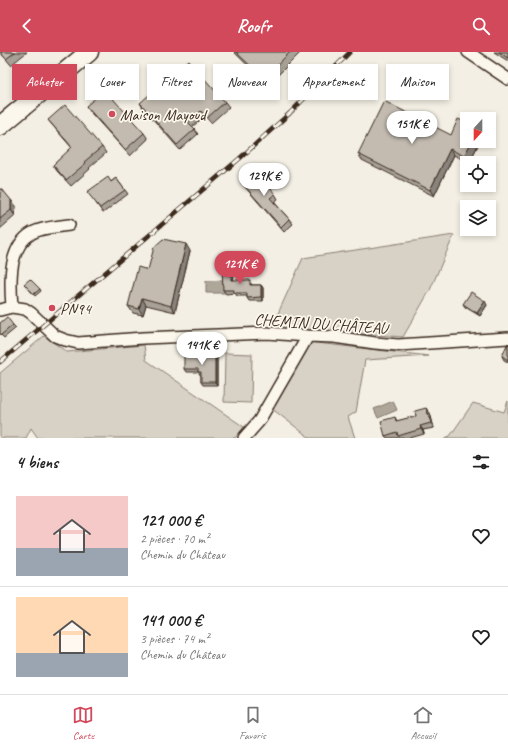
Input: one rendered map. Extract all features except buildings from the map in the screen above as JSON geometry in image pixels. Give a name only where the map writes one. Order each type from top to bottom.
[{"type":"main road","points":[[0,126],[89,52]]},
{"type":"street","points":[[468,52],[508,79]]},
{"type":"street","points":[[0,310],[12,306],[10,288],[12,269],[15,255],[22,241],[33,233],[69,225]]},
{"type":"street","name":"CHEMIN DU CHÂTEAU","points":[[12,306],[20,307],[31,313],[59,338],[78,343],[142,338],[267,333],[334,337],[398,345],[508,338]]},
{"type":"street","points":[[244,438],[259,421],[308,336]]},
{"type":"shaded area","points":[[454,235],[430,290],[403,337],[309,330],[271,329],[303,258]]},
{"type":"shaded area","points":[[224,280],[225,293],[206,293],[206,281]]},
{"type":"shaded area","points":[[44,336],[67,352],[144,345],[146,360],[244,427],[235,438],[38,438],[31,428],[26,438],[0,438],[0,373]]},
{"type":"shaded area","points":[[308,342],[429,356],[365,360],[356,412],[348,417],[355,438],[310,438],[271,408]]},
{"type":"shaded area","points":[[225,353],[252,354],[251,403],[224,402]]},
{"type":"shaded area","points":[[393,401],[397,410],[378,418],[374,409]]},
{"type":"shaded area","points":[[508,401],[508,438],[445,438],[450,436],[473,403],[504,412]]},
{"type":"railway","points":[[0,362],[239,159],[290,113],[350,52]]},
{"type":"place","name":"Maison Mayoud","points":[[112,114]]},
{"type":"place","name":"PN94","points":[[52,308]]}]
